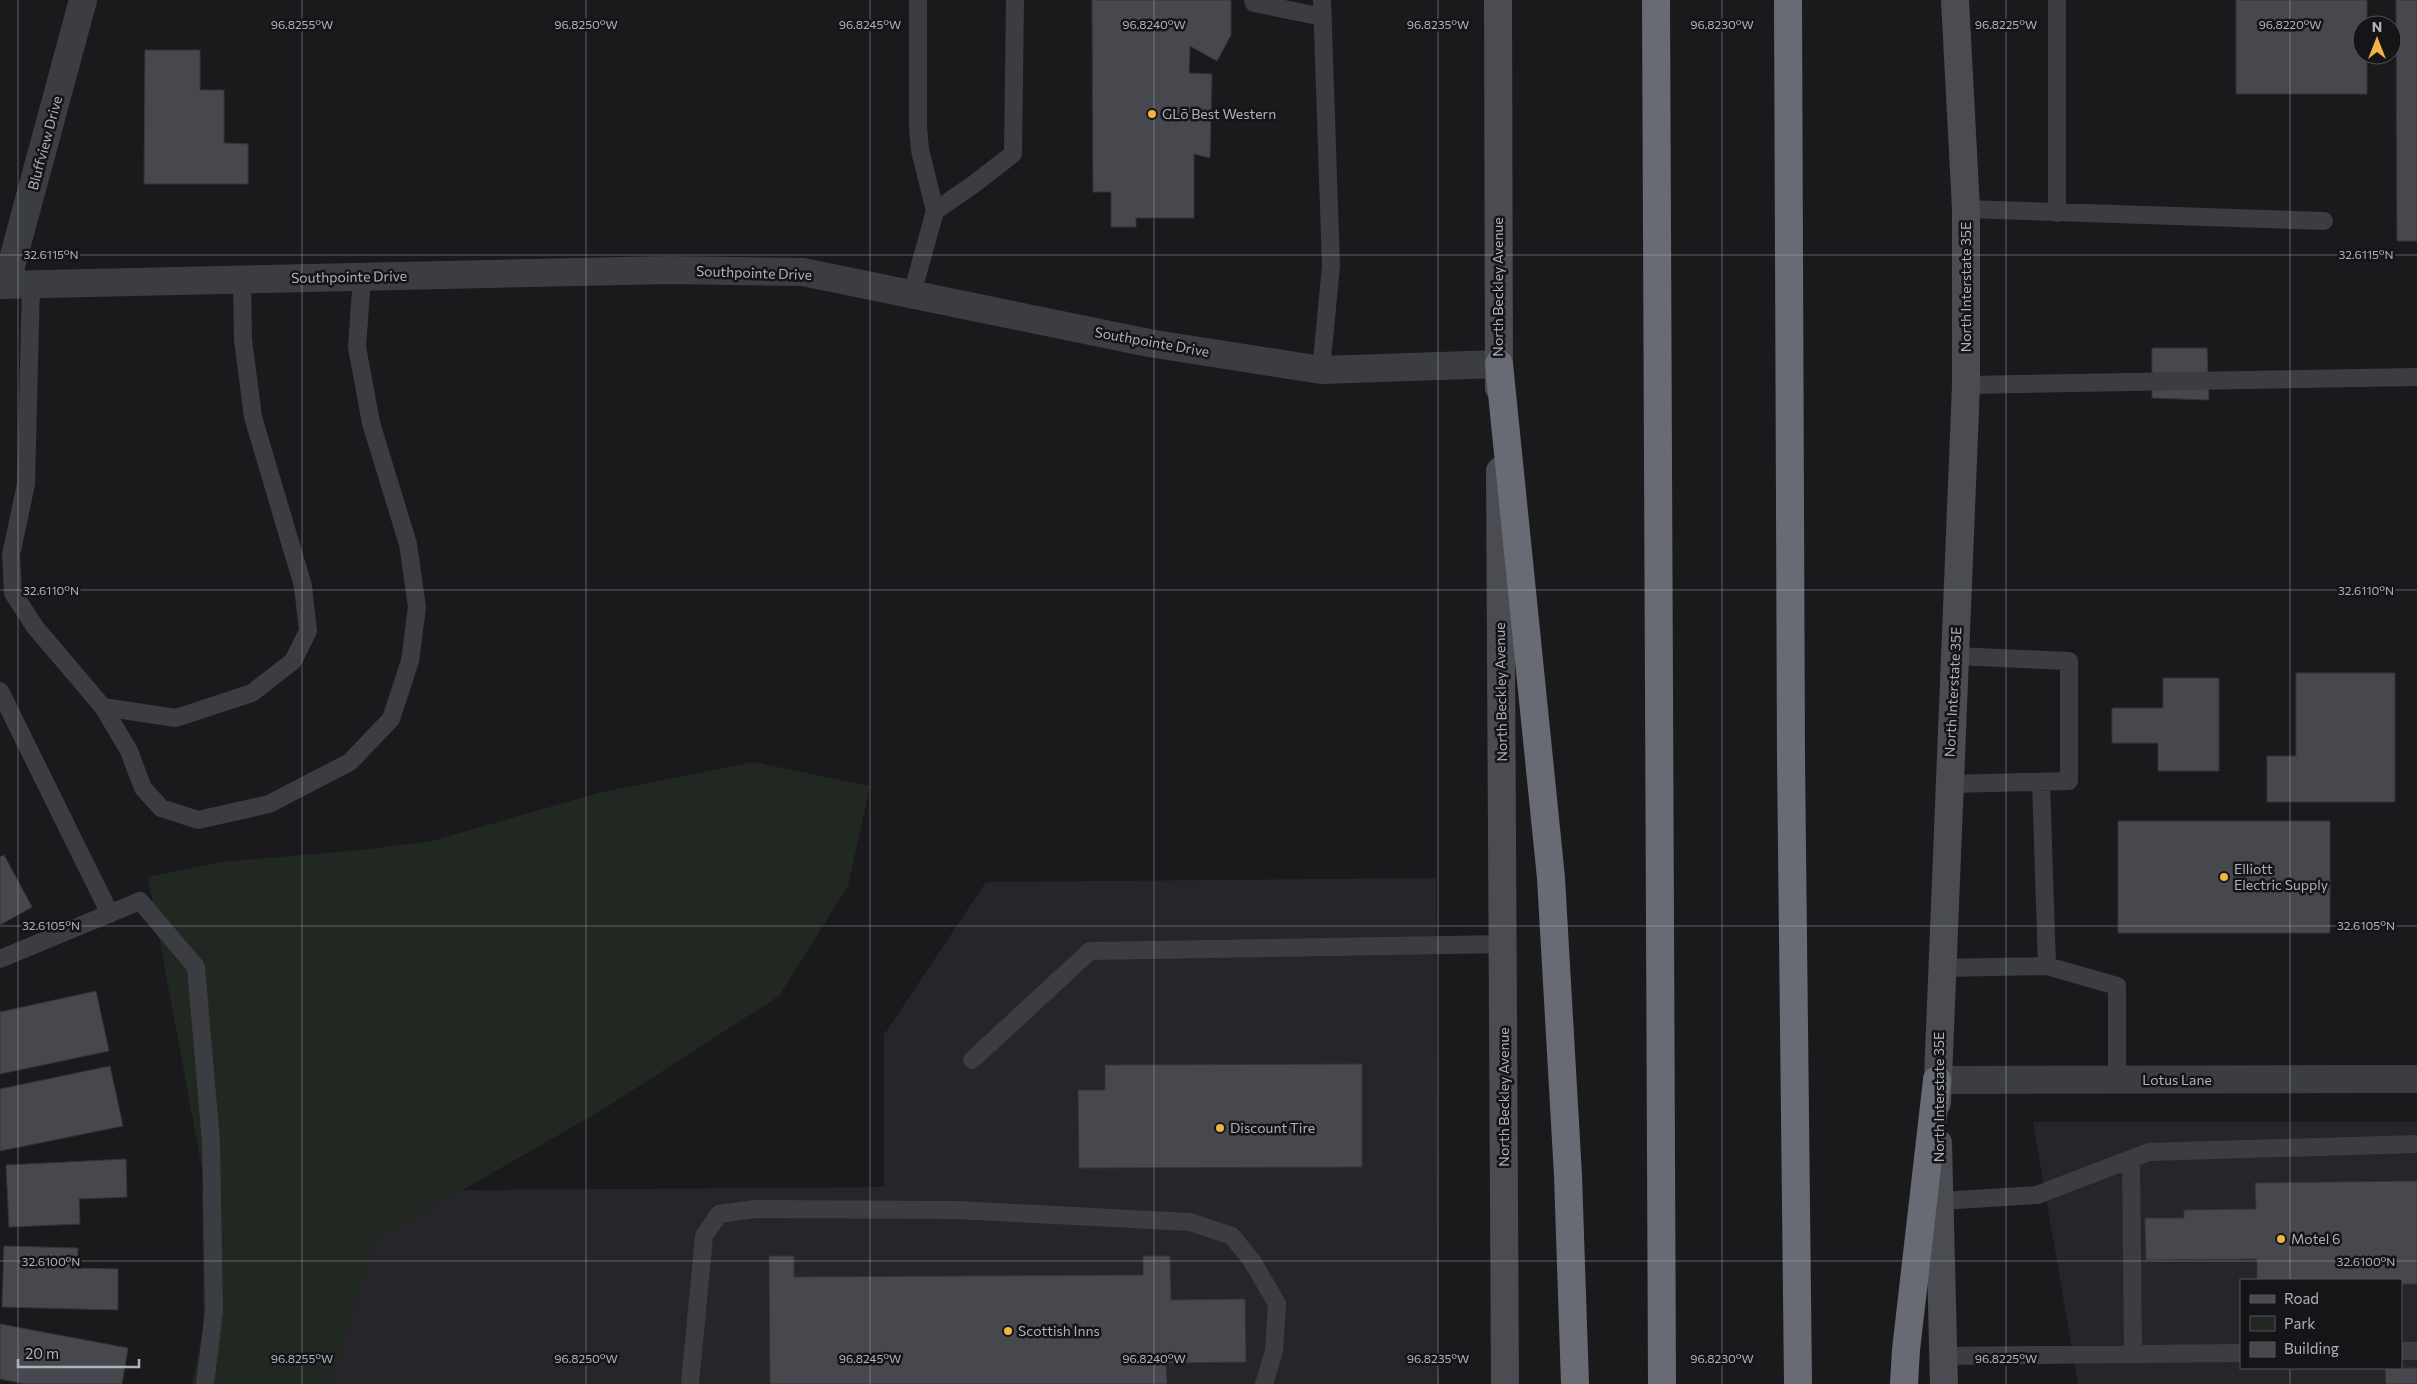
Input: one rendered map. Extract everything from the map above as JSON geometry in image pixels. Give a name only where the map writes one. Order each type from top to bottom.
[{"type":"highway","points":[[1656,0],[1662,1384]]},
{"type":"highway","points":[[1788,0],[1791,759],[1798,1384]]},
{"type":"highway","points":[[1499,364],[1551,878],[1568,1175],[1575,1384]]},
{"type":"highway","points":[[1904,1384],[1906,1350],[1937,1080]]},
{"type":"main road","name":"North Beckley Avenue","points":[[1498,0],[1505,1384]]},
{"type":"main road","name":"North Interstate 35E","points":[[1944,1384],[1937,1080],[1966,385],[1966,209],[1955,0]]},
{"type":"street","name":"Bluffview Drive","points":[[12,285],[83,0]]},
{"type":"street","name":"Southpointe Drive","points":[[12,285],[668,270],[803,272],[1149,343],[1321,370],[1499,364]]},
{"type":"street","name":"Lotus Lane","points":[[1937,1080],[2417,1079]]},
{"type":"lane","points":[[912,294],[935,211],[920,150],[918,126],[918,0]]},
{"type":"lane","points":[[935,211],[974,184],[1012,154],[1015,0]]},
{"type":"lane","points":[[1253,0],[1254,3],[1322,9],[1331,266],[1321,370]]},
{"type":"lane","points":[[2057,0],[2057,213]]},
{"type":"lane","points":[[1966,209],[2324,221]]},
{"type":"lane","points":[[12,285],[26,484],[11,555],[13,593],[35,626],[104,707],[129,751],[143,788],[161,808],[198,820],[269,804],[350,762],[391,719],[410,661],[418,607],[408,544],[371,423],[357,348],[362,277]]},
{"type":"lane","points":[[104,707],[176,718],[252,693],[293,661],[308,631],[303,586],[253,416],[243,340],[242,280]]},
{"type":"lane","points":[[1966,385],[2417,377]]},
{"type":"lane","points":[[1949,784],[2069,781],[2069,661],[1954,656]]},
{"type":"lane","points":[[0,690],[110,914]]},
{"type":"lane","points":[[2041,782],[2047,966]]},
{"type":"lane","points":[[0,959],[140,901],[196,967],[211,1142],[214,1312],[205,1384]]},
{"type":"lane","points":[[972,1060],[1090,951],[1504,944]]},
{"type":"lane","points":[[1942,968],[2047,966],[2118,986],[2118,1080]]},
{"type":"lane","points":[[1940,1201],[2037,1195],[2149,1152],[2417,1144]]},
{"type":"lane","points":[[2131,1158],[2133,1354]]},
{"type":"lane","points":[[690,1384],[704,1236],[719,1214],[764,1209],[957,1210],[1190,1222],[1232,1236],[1252,1261],[1277,1304],[1274,1351],[1264,1384]]},
{"type":"lane","points":[[2402,1351],[2417,1350]]},
{"type":"lane","points":[[1944,1356],[2240,1352]]},
{"type":"shaded area","points":[[1436,878],[1439,1384],[204,1384],[202,1192],[884,1187],[884,1035],[986,882]]},
{"type":"shaded area","points":[[2033,1122],[2417,1122],[2417,1384],[2078,1384]]},
{"type":"green space","points":[[754,762],[870,786],[848,886],[779,996],[602,1110],[374,1241],[331,1384],[192,1384],[218,1256],[148,877],[221,862],[361,850],[432,841],[602,792]]},
{"type":"building","name":"GLō Best Western","points":[[1092,0],[1231,0],[1231,35],[1217,61],[1190,46],[1189,73],[1212,74],[1210,158],[1194,154],[1194,218],[1136,218],[1136,227],[1111,227],[1111,192],[1093,192]]},
{"type":"building","points":[[2236,0],[2367,0],[2367,15],[2352,15],[2352,65],[2367,65],[2367,94],[2236,94]]},
{"type":"building","points":[[2396,0],[2417,0],[2417,241],[2397,241],[2396,65],[2402,65],[2402,15],[2396,15]]},
{"type":"building","points":[[145,50],[200,50],[200,90],[224,90],[224,143],[248,144],[248,184],[144,184]]},
{"type":"building","points":[[2152,348],[2207,348],[2209,400],[2152,398]]},
{"type":"building","points":[[2296,673],[2395,673],[2395,802],[2267,802],[2267,756],[2296,756]]},
{"type":"building","points":[[2163,678],[2219,678],[2219,771],[2158,771],[2158,743],[2112,743],[2112,708],[2163,708]]},
{"type":"building","name":"Elliott Electric Supply","points":[[2118,821],[2330,821],[2330,933],[2118,933]]},
{"type":"building","points":[[4,855],[32,907],[0,925],[0,857]]},
{"type":"building","points":[[96,991],[109,1051],[0,1074],[0,1012]]},
{"type":"building","name":"Discount Tire","points":[[1362,1064],[1362,1167],[1079,1168],[1078,1090],[1105,1090],[1105,1065]]},
{"type":"building","points":[[110,1066],[123,1126],[0,1151],[0,1089]]},
{"type":"building","points":[[126,1159],[127,1197],[79,1199],[80,1224],[9,1227],[6,1165]]},
{"type":"building","name":"Motel 6","points":[[2417,1181],[2417,1284],[2402,1284],[2402,1279],[2257,1279],[2257,1259],[2146,1260],[2145,1218],[2184,1218],[2184,1210],[2256,1209],[2255,1183]]},
{"type":"building","points":[[4,1246],[78,1248],[77,1268],[118,1269],[118,1310],[2,1307]]},
{"type":"building","name":"Scottish Inns","points":[[769,1256],[794,1256],[794,1277],[1143,1275],[1143,1256],[1170,1256],[1171,1300],[1245,1299],[1246,1362],[1166,1363],[1167,1384],[770,1384]]},
{"type":"building","points":[[0,1324],[128,1348],[122,1384],[25,1384],[0,1379]]},
{"type":"building","points":[[2417,1368],[2417,1384],[2386,1384],[2385,1369]]},
{"type":"place","name":"GLō Best Western","points":[[1152,114]]},
{"type":"place","name":"Elliott Electric Supply","points":[[2224,877]]},
{"type":"place","name":"Discount Tire","points":[[1220,1128]]},
{"type":"place","name":"Motel 6","points":[[2281,1239]]},
{"type":"place","name":"Scottish Inns","points":[[1008,1331]]}]
